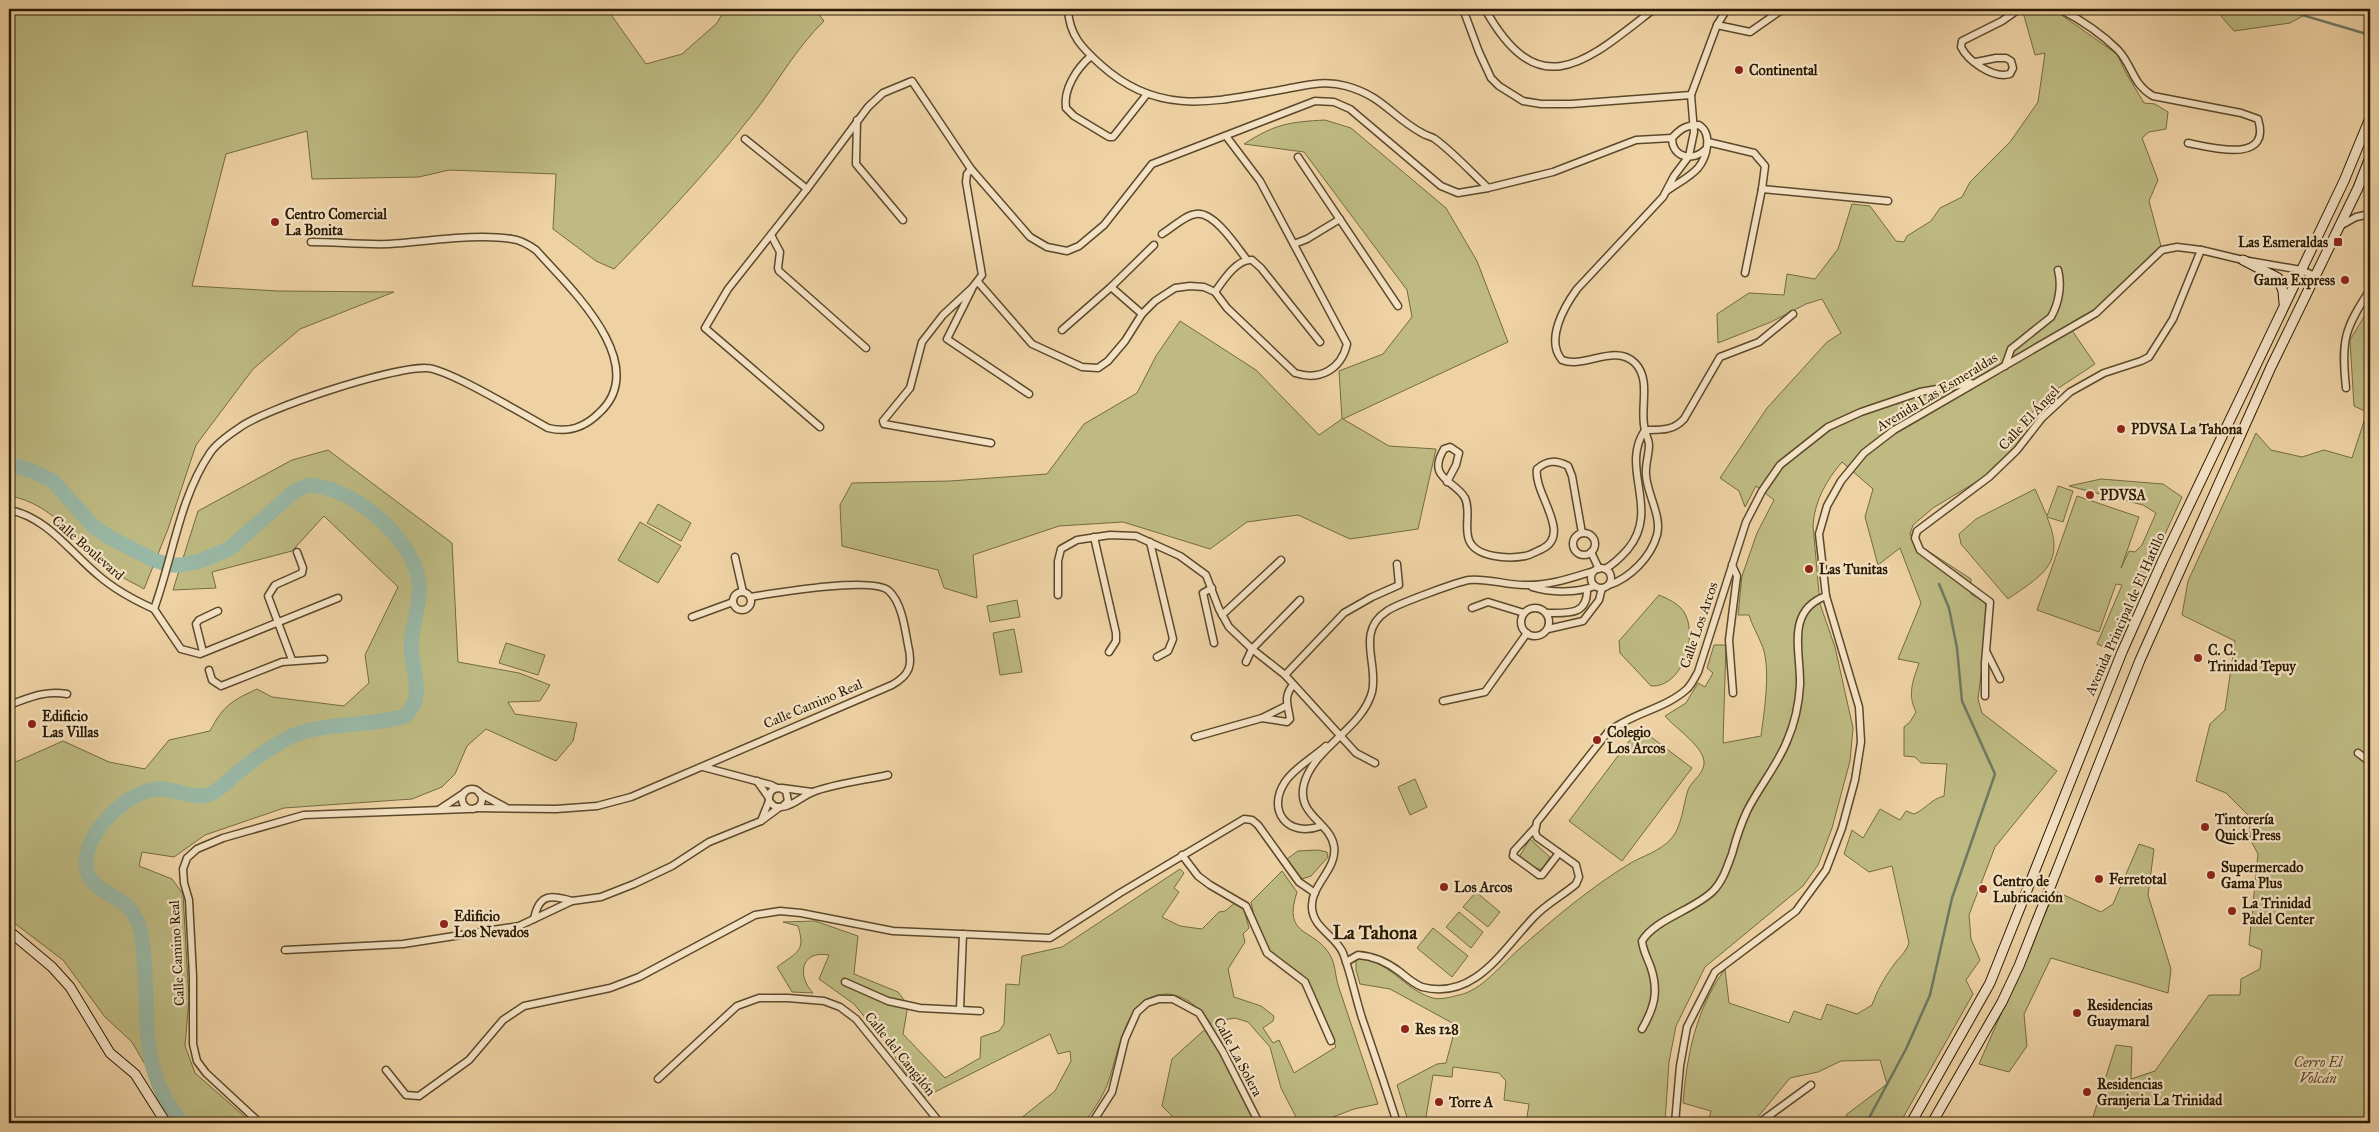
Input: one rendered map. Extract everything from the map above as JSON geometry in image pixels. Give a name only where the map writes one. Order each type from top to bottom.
[{"type":"main road","name":"Avenida Principal de El Hatillo","points":[[1911,1123],[1990,983],[2122,652],[2344,181],[2370,118]]},
{"type":"main road","points":[[1932,1123],[2002,1002],[2019,966],[2140,660],[2370,157]]},
{"type":"main road","points":[[2243,260],[2278,278],[2283,291],[2284,305]]},
{"type":"main road","points":[[9,931],[52,968],[70,987],[83,1005],[110,1053],[135,1074],[166,1123]]},
{"type":"street","points":[[1068,9],[1073,35],[1091,56],[1118,81],[1146,94],[1174,101],[1192,102],[1223,99],[1327,82],[1346,86],[1371,94],[1422,134],[1434,138],[1488,188]]},
{"type":"street","points":[[1463,9],[1491,78],[1499,86],[1523,101],[1541,104],[1571,104],[1691,95]]},
{"type":"street","points":[[1485,9],[1504,40],[1517,54],[1531,62],[1547,66],[1564,66],[1577,64],[1598,52],[1654,9]]},
{"type":"street","points":[[1667,190],[1674,176],[1689,156],[1693,140],[1691,95],[1717,24],[1727,9]]},
{"type":"street","points":[[1717,24],[1750,32],[1783,9]]},
{"type":"street","points":[[1976,62],[2006,58],[2011,61],[2013,68],[2010,74],[2004,76],[1981,68],[1976,62],[1965,55],[1960,47],[1962,41],[2002,21],[2019,9]]},
{"type":"street","points":[[2060,9],[2082,20],[2119,51],[2141,89],[2153,96],[2241,113],[2258,119],[2262,131],[2260,140],[2252,147],[2240,150],[2222,150],[2188,144]]},
{"type":"street","points":[[1091,56],[1083,63],[1067,92],[1066,108],[1074,116],[1111,137],[1146,94]]},
{"type":"street","points":[[820,427],[705,328],[728,289],[807,189],[857,120],[883,93],[912,81],[971,169],[1030,237],[1047,246],[1067,251],[1086,241],[1104,224],[1152,164],[1315,100],[1334,102],[1350,108],[1441,186],[1458,193],[1488,188],[1553,172],[1636,140],[1672,138],[1685,126],[1702,127],[1707,145],[1699,167],[1667,190],[1577,289],[1563,312],[1555,340],[1557,355],[1567,362],[1616,356],[1630,359],[1640,370],[1645,430],[1649,446],[1646,475],[1657,519],[1657,536],[1649,553],[1626,578],[1602,586],[1587,589],[1543,591],[1526,586],[1485,581],[1463,581],[1385,613],[1376,624],[1370,636],[1371,694],[1361,712],[1310,772],[1303,790],[1304,801],[1309,812],[1332,838],[1334,856],[1315,894],[1312,909],[1314,918],[1338,946],[1346,962],[1397,1123]]},
{"type":"street","points":[[857,120],[856,164],[904,220]]},
{"type":"street","points":[[978,282],[1032,344],[1082,367],[1098,368],[1108,361],[1125,341],[1142,314],[1175,288],[1190,286],[1204,287],[1214,292],[1227,308],[1295,373],[1308,378],[1326,372],[1344,356],[1347,344],[1260,180],[1226,136]]},
{"type":"street","points":[[1672,138],[1672,146],[1676,152],[1683,156],[1701,153],[1707,145]]},
{"type":"street","points":[[745,139],[807,189]]},
{"type":"street","points":[[1707,145],[1754,153],[1761,159],[1764,166],[1762,188],[1745,273]]},
{"type":"street","points":[[1298,157],[1398,306]]},
{"type":"street","points":[[971,169],[967,174],[966,182],[982,263],[982,275],[978,282],[943,316],[922,342],[910,388],[883,421],[884,424],[991,443]]},
{"type":"street","points":[[1762,188],[1888,201]]},
{"type":"street","points":[[1162,234],[1191,215],[1202,214],[1216,222],[1247,260],[1261,268],[1320,342]]},
{"type":"street","points":[[2340,226],[2356,217],[2370,214]]},
{"type":"street","points":[[1294,244],[1307,239],[1340,219]]},
{"type":"street","points":[[771,235],[780,252],[779,271],[866,348]]},
{"type":"street","points":[[311,242],[388,244],[424,236],[512,239],[525,243],[536,250],[593,313],[611,347],[617,370],[612,394],[602,410],[590,422],[575,429],[561,432],[548,428],[463,383],[427,368],[401,371],[342,387],[261,416],[239,427],[211,451],[192,486],[163,585],[154,609],[181,648],[194,653],[203,652],[338,598]]},
{"type":"street","points":[[1062,330],[1111,287],[1154,245]]},
{"type":"street","name":"Avenida Las Esmeraldas","points":[[1675,1123],[1680,1066],[1687,1027],[1715,972],[1796,911],[1826,870],[1842,828],[1861,742],[1859,708],[1826,596],[1819,534],[1827,506],[1841,481],[1864,454],[1894,430],[2096,313],[2162,250],[2177,247],[2201,250],[2243,260],[2301,270],[2315,276]]},
{"type":"street","name":"Calle El Ángel","points":[[1986,652],[1990,602],[1920,550],[1915,538],[1917,531],[1989,477],[2017,450],[2042,418],[2070,392],[2104,372],[2149,357],[2173,318],[2201,250]]},
{"type":"street","points":[[1214,292],[1229,273],[1247,260]]},
{"type":"street","points":[[2005,366],[2011,349],[2051,317],[2054,312],[2060,286],[2058,270]]},
{"type":"street","points":[[1111,287],[1142,314]]},
{"type":"street","points":[[972,288],[947,339],[1029,394]]},
{"type":"street","points":[[2346,388],[2343,359],[2346,336],[2351,319],[2370,290]]},
{"type":"street","points":[[1645,430],[1671,430],[1678,425],[1684,419],[1720,356],[1759,342],[1793,314]]},
{"type":"street","name":"Calle Los Arcos","points":[[1559,853],[1542,874],[1539,875],[1513,856],[1514,851],[1535,828],[1539,818],[1608,732],[1622,721],[1673,699],[1688,688],[1698,672],[1746,522],[1762,491],[1780,465],[1828,427],[1861,412],[1920,392],[1975,382]]},
{"type":"street","points":[[1526,586],[1565,581],[1599,570],[1612,565],[1626,551],[1641,527],[1643,519],[1636,467],[1637,445],[1645,430]]},
{"type":"street","points":[[1447,482],[1459,458],[1459,453],[1450,448],[1444,449],[1440,455],[1440,473],[1447,482],[1461,493],[1466,500],[1468,535],[1474,547],[1479,551],[1493,555],[1512,558],[1527,556],[1546,547],[1554,536],[1554,522],[1537,485],[1536,469],[1543,463],[1560,462],[1568,466],[1572,476],[1582,533]]},
{"type":"street","name":"Calle Boulevard","points":[[9,510],[20,512],[38,520],[114,588],[154,609]]},
{"type":"street","points":[[1582,533],[1593,538],[1594,545],[1591,552],[1599,570]]},
{"type":"street","points":[[1582,533],[1575,538],[1574,548],[1582,554],[1591,552]]},
{"type":"street","points":[[1058,596],[1058,561],[1062,549],[1069,543],[1110,534],[1136,536],[1150,542],[1199,568],[1206,575],[1222,615],[1229,627],[1252,649],[1286,675],[1338,737],[1356,753],[1375,763]]},
{"type":"street","points":[[1094,537],[1116,633],[1116,642],[1109,652]]},
{"type":"street","points":[[1150,542],[1173,639],[1168,651],[1158,657]]},
{"type":"street","points":[[292,660],[269,593],[275,586],[302,573],[303,568],[297,552]]},
{"type":"street","points":[[735,557],[743,592],[750,596],[751,603],[744,610],[738,609],[733,602],[734,595],[743,592]]},
{"type":"street","points":[[1222,615],[1281,560]]},
{"type":"street","points":[[1286,675],[1344,613],[1372,597],[1399,585],[1397,564]]},
{"type":"street","points":[[1732,564],[1737,576],[1729,640],[1733,693]]},
{"type":"street","points":[[1524,613],[1522,624],[1527,634],[1535,636],[1542,634],[1548,628],[1583,621],[1599,600],[1602,586],[1611,579],[1610,573],[1599,570]]},
{"type":"street","points":[[1599,570],[1592,578],[1602,586]]},
{"type":"street","name":"Calle Camino Real","points":[[260,1123],[206,1073],[198,1061],[193,1044],[193,976],[189,900],[184,883],[183,869],[187,858],[198,849],[223,838],[304,815],[468,808],[556,809],[598,806],[632,797],[892,685],[903,679],[909,671],[912,662],[902,620],[894,598],[883,587],[874,584],[750,596]]},
{"type":"street","points":[[1212,588],[1206,589],[1203,593],[1214,643]]},
{"type":"street","points":[[1472,608],[1488,602],[1524,613],[1536,608],[1546,613],[1571,612],[1581,608],[1588,599],[1587,589]]},
{"type":"street","points":[[1642,1029],[1653,1010],[1656,997],[1655,982],[1642,941],[1652,930],[1700,902],[1721,882],[1747,810],[1769,776],[1787,741],[1793,722],[1800,687],[1797,643],[1804,612],[1810,603],[1826,596]]},
{"type":"street","points":[[1246,662],[1252,649],[1300,600]]},
{"type":"street","points":[[692,617],[733,602]]},
{"type":"street","points":[[203,652],[196,624],[198,620],[218,611]]},
{"type":"street","points":[[1546,613],[1549,618],[1548,628]]},
{"type":"street","points":[[1443,701],[1485,692],[1527,634]]},
{"type":"street","points":[[1986,652],[2000,679]]},
{"type":"street","points":[[1985,696],[1986,652]]},
{"type":"street","points":[[209,670],[212,680],[221,686],[271,664],[292,660],[324,659]]},
{"type":"street","points":[[1262,718],[1280,723],[1287,722],[1290,715],[1286,706],[1286,697],[1293,685]]},
{"type":"street","points":[[9,705],[39,694],[53,692],[67,694]]},
{"type":"street","points":[[1195,737],[1262,718],[1286,706]]},
{"type":"street","points":[[1321,826],[1303,829],[1291,827],[1283,820],[1279,810],[1279,795],[1286,780],[1338,737]]},
{"type":"street","points":[[2358,753],[2370,762]]},
{"type":"street","points":[[285,950],[403,944],[512,928],[572,902],[601,897],[634,884],[672,866],[709,842],[761,821],[788,801],[788,794],[778,788],[703,767]]},
{"type":"street","points":[[757,781],[774,806],[782,807],[800,800],[812,792],[888,776]]},
{"type":"street","points":[[761,821],[771,792],[778,788],[797,788],[812,792]]},
{"type":"street","points":[[797,788],[800,800]]},
{"type":"street","points":[[439,809],[472,790],[476,791],[481,797],[481,802],[476,808]]},
{"type":"street","name":"Calle Camino Real","points":[[476,791],[506,808]]},
{"type":"street","points":[[464,793],[462,802],[468,808]]},
{"type":"street","points":[[386,1070],[406,1095],[419,1096],[469,1060],[503,1020],[524,1006],[610,988],[639,977],[755,915],[780,911],[801,913],[893,931],[1050,938],[1236,822],[1252,820],[1258,825],[1299,882],[1315,894]]},
{"type":"street","points":[[1346,962],[1358,955],[1366,956],[1388,963],[1419,986],[1442,990],[1462,986],[1474,980],[1494,962],[1534,916],[1576,884],[1579,877],[1576,865],[1537,837],[1535,828]]},
{"type":"street","points":[[1182,855],[1198,876],[1210,886],[1246,906],[1267,953],[1305,982],[1331,1041]]},
{"type":"street","points":[[534,919],[538,905],[545,899],[557,897],[572,902]]},
{"type":"street","points":[[960,1009],[963,934]]},
{"type":"street","points":[[845,982],[888,1001],[920,1008],[980,1011]]},
{"type":"street","name":"Calle del Cangilón","points":[[658,1079],[737,1006],[759,998],[824,1001],[840,1007],[856,1019],[940,1123]]},
{"type":"street","name":"Calle La Solera","points":[[1092,1123],[1112,1092],[1125,1039],[1137,1012],[1146,1003],[1158,998],[1174,999],[1199,1013],[1223,1052],[1259,1123]]},
{"type":"street","points":[[1759,1123],[1810,1085]]},
{"type":"green space","points":[[9,9],[607,9],[646,64],[682,54],[717,23],[725,9],[815,9],[824,21],[804,43],[761,103],[703,175],[614,269],[596,261],[553,229],[556,174],[449,170],[419,177],[312,179],[307,131],[226,154],[192,286],[278,291],[394,292],[300,329],[253,369],[196,445],[168,529],[144,589],[110,568],[70,530],[41,508],[25,500],[9,496]]},
{"type":"green space","points":[[2029,9],[2048,9],[2060,14],[2117,54],[2144,103],[2155,104],[2168,112],[2166,129],[2149,132],[2142,138],[2158,180],[2149,201],[2162,250],[2102,307],[2071,329],[2095,364],[2048,395],[2031,414],[2015,449],[1986,476],[1933,508],[1913,525],[1910,534],[1916,543],[1971,579],[1971,594],[1984,602],[1989,611],[1978,699],[1982,713],[2057,771],[1995,847],[1969,915],[1971,939],[1980,960],[1966,980],[1973,994],[1900,1123],[1850,1123],[1846,1115],[1887,1084],[1880,1060],[1841,1061],[1818,1072],[1790,1078],[1753,1123],[1708,1123],[1711,1111],[1683,1103],[1690,1050],[1700,1016],[1715,984],[1725,969],[1729,1003],[1789,1023],[1794,1011],[1821,1020],[1827,1004],[1857,1014],[1872,1005],[1884,980],[1909,943],[1892,866],[1869,872],[1844,854],[1852,830],[1863,838],[1880,809],[1900,820],[1906,811],[1914,814],[1936,799],[1944,796],[1947,764],[1921,763],[1915,757],[1904,756],[1904,727],[1910,722],[1916,712],[1911,693],[1919,663],[1898,659],[1921,603],[1900,548],[1878,565],[1865,517],[1873,489],[1842,462],[1822,491],[1816,507],[1813,525],[1820,604],[1835,647],[1853,728],[1850,761],[1832,828],[1818,865],[1803,886],[1705,967],[1676,1026],[1669,1062],[1665,1123],[1526,1123],[1529,1104],[1504,1100],[1506,1081],[1499,1073],[1453,1067],[1452,1077],[1433,1075],[1425,1123],[1408,1121],[1397,1085],[1437,1064],[1446,1063],[1456,1025],[1390,989],[1360,984],[1356,970],[1356,959],[1377,963],[1414,989],[1433,998],[1446,998],[1467,992],[1483,983],[1558,915],[1614,873],[1656,850],[1671,839],[1678,828],[1688,790],[1702,771],[1704,764],[1700,751],[1665,716],[1686,703],[1698,683],[1705,687],[1713,673],[1707,668],[1714,645],[1726,645],[1723,743],[1761,736],[1767,676],[1764,652],[1749,615],[1738,615],[1742,576],[1757,533],[1774,500],[1756,486],[1745,507],[1739,491],[1720,478],[1767,408],[1827,342],[1841,333],[1822,299],[1806,304],[1771,322],[1718,343],[1717,314],[1749,293],[1784,295],[1787,274],[1815,279],[1838,249],[1852,204],[1870,206],[1896,241],[1904,242],[1907,236],[1931,221],[1940,208],[1962,197],[1970,182],[2010,142],[2038,102],[2045,53],[2035,55],[2023,12]]},
{"type":"green space","points":[[2215,9],[2316,9],[2290,23],[2234,31]]},
{"type":"green space","points":[[1325,120],[1351,128],[1446,208],[1477,261],[1508,342],[1343,419],[1389,446],[1436,449],[1418,529],[1350,539],[1298,515],[1247,522],[1210,549],[1123,522],[1059,526],[973,555],[977,598],[944,588],[938,570],[842,546],[840,505],[852,483],[950,481],[1047,474],[1084,424],[1137,393],[1156,356],[1180,321],[1256,370],[1319,435],[1342,419],[1339,371],[1383,354],[1412,317],[1407,290],[1304,152],[1244,144],[1265,132],[1283,125]]},
{"type":"green space","name":"Cerro El Volcán","points":[[2370,307],[2370,1123],[2100,1123],[2101,1119],[2093,1117],[2116,1045],[2132,1047],[2131,1079],[2155,1071],[2209,995],[2240,995],[2241,979],[2260,969],[2262,950],[2249,945],[2258,854],[2250,839],[2249,816],[2226,793],[2196,781],[2210,724],[2225,710],[2235,641],[2182,615],[2188,581],[2256,433],[2271,450],[2302,457],[2324,450],[2352,458],[2367,412],[2354,406],[2350,340]]},
{"type":"green space","points":[[328,450],[452,543],[458,662],[519,673],[550,685],[540,701],[508,702],[515,714],[577,723],[573,741],[556,761],[486,729],[467,746],[455,774],[442,787],[412,799],[284,808],[205,835],[174,857],[142,852],[139,866],[172,879],[183,894],[189,999],[185,1046],[195,1073],[252,1123],[179,1123],[132,1042],[105,1017],[63,960],[9,919],[9,765],[63,741],[109,762],[145,769],[169,740],[210,731],[219,716],[229,705],[257,689],[272,697],[344,706],[369,683],[365,655],[398,587],[324,516],[292,551],[212,572],[216,588],[173,590],[198,511],[292,460]]},
{"type":"green space","points":[[2101,479],[2163,484],[2182,497],[2112,650],[2097,644],[2122,585],[2116,584],[2099,632],[2037,610],[2077,496],[2139,517],[2121,568],[2129,551],[2135,552],[2142,545],[2156,513],[2143,505],[2069,486]]},
{"type":"green space","points":[[2058,486],[2073,491],[2063,522],[2047,517],[2054,546],[2053,557],[2041,574],[2008,599],[1961,544],[1959,534],[1976,519],[2035,489],[2047,516]]},
{"type":"green space","points":[[658,504],[691,523],[681,541],[647,523]]},
{"type":"green space","points":[[640,522],[681,546],[658,583],[618,560]]},
{"type":"green space","points":[[1659,595],[1682,609],[1688,622],[1690,634],[1685,659],[1679,670],[1671,679],[1662,684],[1651,686],[1620,653],[1619,641]]},
{"type":"green space","points":[[1017,600],[1020,617],[990,622],[987,606]]},
{"type":"green space","points":[[1014,629],[1022,672],[1000,675],[993,633]]},
{"type":"green space","points":[[506,643],[545,655],[538,675],[499,663]]},
{"type":"green space","points":[[1639,728],[1692,768],[1622,861],[1569,821]]},
{"type":"green space","points":[[1415,779],[1427,807],[1410,815],[1398,787]]},
{"type":"green space","points":[[1530,839],[1550,857],[1542,869],[1536,869],[1519,857]]},
{"type":"green space","points":[[2139,844],[2154,849],[2148,895],[2171,969],[2168,993],[2051,958],[2024,1014],[2027,1046],[2009,1072],[1979,1064],[2055,891],[2101,912],[2113,904]]},
{"type":"green space","points":[[1318,850],[1327,852],[1328,857],[1311,876],[1302,879],[1287,859],[1298,851]]},
{"type":"green space","points":[[1180,869],[1184,873],[1174,888],[1179,892],[1162,917],[1180,926],[1202,929],[1219,912],[1225,911],[1236,902],[1244,910],[1249,928],[1243,934],[1245,942],[1228,969],[1234,997],[1261,1006],[1274,1016],[1273,1021],[1263,1028],[1273,1043],[1279,1040],[1294,1073],[1336,1047],[1307,981],[1268,951],[1254,916],[1251,902],[1282,871],[1297,892],[1293,907],[1297,925],[1323,946],[1332,959],[1339,988],[1378,1104],[1354,1109],[1333,1117],[1333,1123],[1299,1123],[1281,1088],[1270,1047],[1248,1022],[1235,1018],[1218,1021],[1223,1047],[1257,1119],[1235,1123],[1179,1123],[1162,1106],[1172,1059],[1211,1024],[1192,1003],[1180,997],[1165,994],[1151,997],[1139,1005],[1131,1016],[1124,1030],[1106,1088],[1099,1102],[1084,1123],[1015,1123],[1055,1091],[1071,1061],[1070,1051],[1058,1054],[1050,1034],[923,1098],[885,1042],[854,1004],[819,979],[829,955],[819,954],[812,956],[804,966],[805,979],[813,993],[792,992],[777,967],[798,951],[801,941],[798,926],[783,922],[815,921],[858,936],[854,974],[898,992],[908,1005],[903,1034],[945,1078],[980,1058],[981,1037],[999,1031],[1004,1024],[1006,984],[1019,985],[1022,956],[1062,947]]},
{"type":"green space","points":[[1476,892],[1500,912],[1488,927],[1463,907]]},
{"type":"green space","points":[[1459,912],[1483,932],[1471,948],[1446,927]]},
{"type":"green space","points":[[1433,928],[1468,956],[1452,977],[1417,948]]},
{"type":"waterway","points":[[2282,9],[2370,35]]},
{"type":"waterway","points":[[9,464],[32,471],[53,481],[94,527],[109,537],[154,560],[169,565],[182,565],[200,561],[229,549],[295,491],[308,485],[325,488],[343,495],[361,505],[378,518],[394,533],[415,567],[419,592],[411,648],[416,692],[415,701],[405,716],[377,722],[302,732],[276,745],[214,792],[204,796],[162,789],[150,790],[137,795],[102,824],[88,849],[87,870],[94,884],[127,906],[139,925],[143,947],[146,1017],[151,1060],[157,1080],[167,1101],[182,1123]]},
{"type":"waterway","points":[[1863,1123],[1869,1118],[1906,1049],[1930,995],[1952,898],[1995,774],[1962,701],[1957,648],[1949,608],[1939,584]]},
{"type":"place","name":"Continental","points":[[1739,70]]},
{"type":"place","name":"Centro Comercial La Bonita","points":[[275,222]]},
{"type":"place","name":"Las Esmeraldas","points":[[2338,242]]},
{"type":"place","name":"Gama Express","points":[[2345,280]]},
{"type":"place","name":"PDVSA La Tahona","points":[[2121,429]]},
{"type":"place","name":"PDVSA","points":[[2090,495]]},
{"type":"place","name":"Las Tunitas","points":[[1809,569]]},
{"type":"place","name":"C. C. Trinidad Tepuy","points":[[2198,658]]},
{"type":"place","name":"Edificio Las Villas","points":[[32,724]]},
{"type":"place","name":"Colegio Los Arcos","points":[[1597,740]]},
{"type":"place","name":"Tintorería Quick Press","points":[[2205,827]]},
{"type":"place","name":"Supermercado Gama Plus","points":[[2211,875]]},
{"type":"place","name":"Ferretotal","points":[[2099,879]]},
{"type":"place","name":"Los Arcos","points":[[1444,887]]},
{"type":"place","name":"Centro de Lubricación","points":[[1983,889]]},
{"type":"place","name":"La Trinidad Padel Center","points":[[2232,911]]},
{"type":"place","name":"Edificio Los Nevados","points":[[444,924]]},
{"type":"place","name":"Residencias Guaymaral","points":[[2077,1013]]},
{"type":"place","name":"Res 128","points":[[1405,1029]]},
{"type":"place","name":"Residencias Granjeria La Trinidad","points":[[2087,1092]]},
{"type":"place","name":"Torre A","points":[[1439,1102]]},
{"type":"district","name":"La Tahona","points":[[1375,932]]}]
